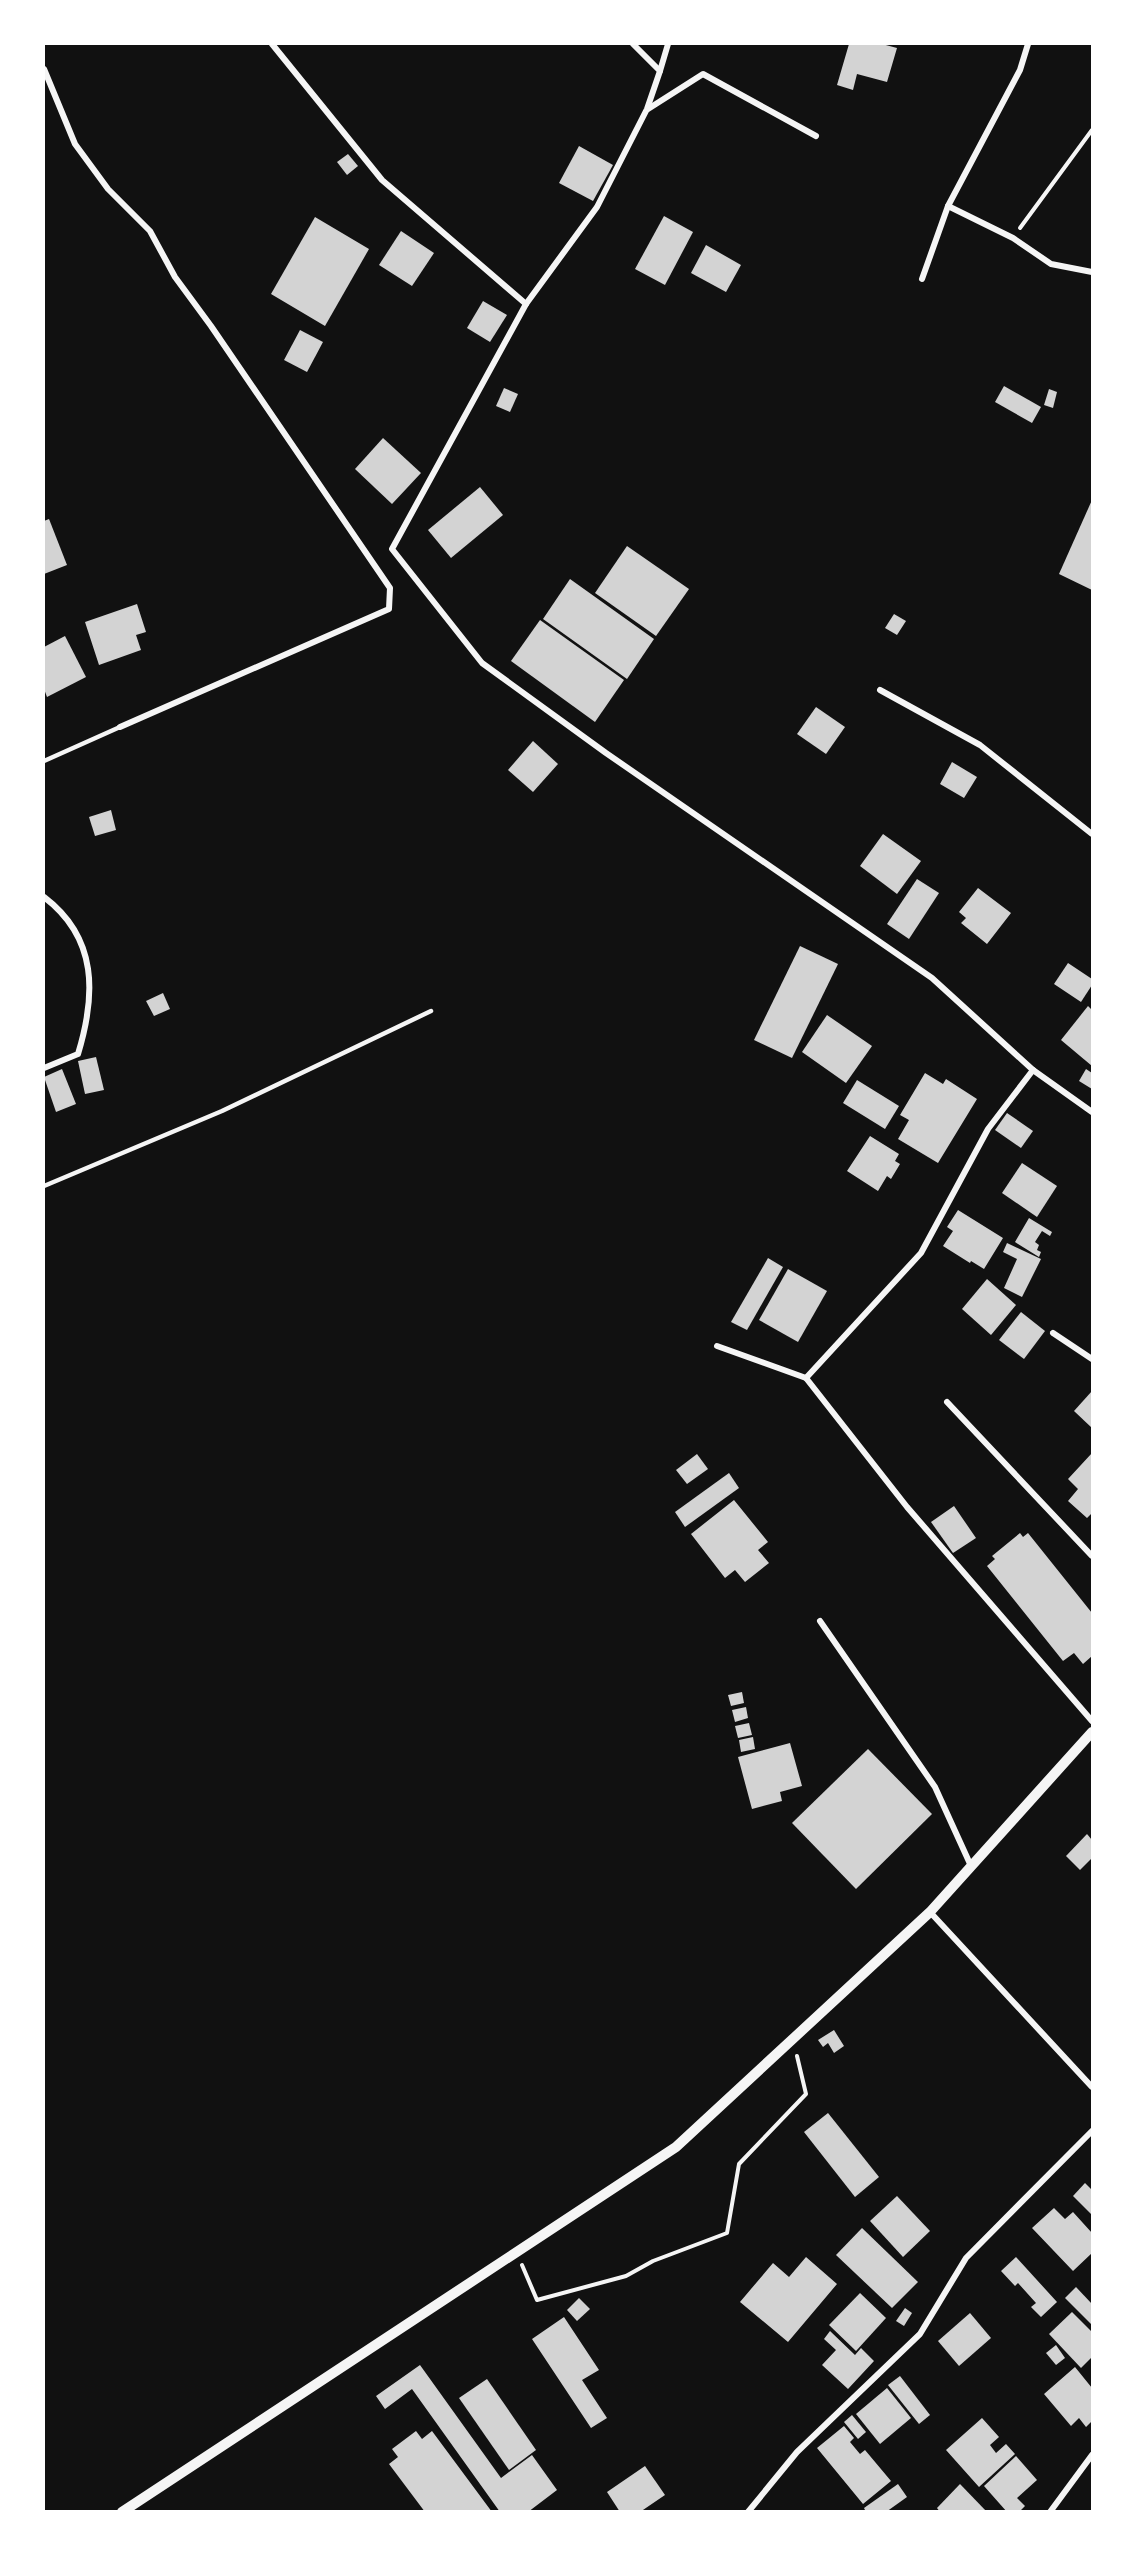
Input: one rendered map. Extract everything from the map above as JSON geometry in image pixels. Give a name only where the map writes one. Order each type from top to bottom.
[{"type":"street","points":[[272,44],[382,180],[526,304]]},
{"type":"street","points":[[633,44],[660,71]]},
{"type":"street","points":[[668,44],[647,109],[597,207],[526,304],[392,549],[482,663],[606,753],[932,978],[1033,1070],[1092,1112]]},
{"type":"street","points":[[922,279],[948,206],[1020,70],[1028,44]]},
{"type":"street","points":[[44,69],[75,144],[108,189],[150,231],[175,277],[390,588],[389,609],[120,727]]},
{"type":"street","points":[[647,109],[703,74],[816,136]]},
{"type":"street","points":[[948,206],[1013,238],[1051,264],[1092,272]]},
{"type":"street","points":[[880,690],[980,745],[1092,834]]},
{"type":"street","points":[[44,897],[67,919],[85,947],[90,987],[87,1024],[78,1054],[44,1068]]},
{"type":"street","points":[[806,1378],[921,1253],[988,1129],[1033,1070]]},
{"type":"street","points":[[1053,1334],[1092,1359]]},
{"type":"street","points":[[717,1346],[806,1378],[907,1508],[1092,1721]]},
{"type":"street","points":[[947,1402],[1092,1556]]},
{"type":"street","points":[[820,1621],[935,1788],[972,1867]]},
{"type":"street","points":[[122,2511],[676,2147],[930,1912],[1092,1732]]},
{"type":"street","points":[[930,1912],[1092,2087]]},
{"type":"street","points":[[748,2511],[797,2452],[920,2334],[966,2258],[1092,2131]]},
{"type":"street","points":[[1050,2511],[1092,2455]]},
{"type":"lane","points":[[44,761],[120,727]]},
{"type":"lane","points":[[44,1186],[222,1111],[431,1011]]},
{"type":"path","points":[[1013,238],[1092,130]]},
{"type":"path","points":[[516,2252],[537,2300],[626,2276],[653,2261],[727,2233],[739,2164],[806,2094],[793,2038]]},
{"type":"building","points":[[849,44],[882,44],[897,48],[887,82],[857,74],[853,90],[837,85]]},
{"type":"building","points":[[579,146],[613,165],[593,201],[559,183]]},
{"type":"building","points":[[348,154],[358,166],[347,175],[337,162]]},
{"type":"building","points":[[664,216],[693,232],[665,285],[635,269]]},
{"type":"building","points":[[315,217],[369,249],[325,326],[271,294]]},
{"type":"building","points":[[401,231],[434,253],[412,286],[379,265]]},
{"type":"building","points":[[706,245],[741,265],[726,292],[691,273]]},
{"type":"building","points":[[483,301],[507,315],[490,342],[467,328]]},
{"type":"building","points":[[300,330],[323,342],[307,372],[284,360]]},
{"type":"building","points":[[1004,386],[1041,407],[1032,423],[995,402]]},
{"type":"building","points":[[504,388],[518,394],[510,412],[496,406]]},
{"type":"building","points":[[1049,389],[1057,392],[1053,408],[1044,405]]},
{"type":"building","points":[[383,438],[421,473],[392,504],[355,469]]},
{"type":"building","points":[[480,487],[503,515],[451,558],[428,530]]},
{"type":"building","points":[[1092,500],[1092,590],[1059,574]]},
{"type":"building","points":[[49,519],[67,565],[44,574],[44,521]]},
{"type":"building","points":[[627,546],[689,589],[656,636],[595,593]]},
{"type":"building","points":[[570,579],[654,639],[627,679],[543,619]]},
{"type":"building","points":[[137,604],[146,632],[136,635],[141,650],[99,665],[85,622]]},
{"type":"building","points":[[894,614],[906,621],[897,635],[885,628]]},
{"type":"building","points":[[540,620],[624,680],[595,722],[511,661]]},
{"type":"building","points":[[65,636],[86,677],[47,697],[44,689],[44,647]]},
{"type":"building","points":[[816,707],[845,727],[826,754],[797,734]]},
{"type":"building","points":[[533,741],[558,764],[533,792],[508,770]]},
{"type":"building","points":[[952,762],[977,777],[964,798],[940,784]]},
{"type":"building","points":[[111,810],[116,830],[95,836],[89,817]]},
{"type":"building","points":[[883,834],[921,861],[897,894],[860,866]]},
{"type":"building","points":[[917,879],[939,893],[909,939],[887,924]]},
{"type":"building","points":[[978,888],[1011,913],[987,944],[961,923],[966,918],[959,912]]},
{"type":"building","points":[[800,946],[838,964],[792,1058],[754,1040]]},
{"type":"building","points":[[1068,963],[1092,979],[1092,985],[1081,1002],[1054,984]]},
{"type":"building","points":[[163,993],[170,1009],[154,1016],[146,1001]]},
{"type":"building","points":[[1088,1006],[1092,1010],[1092,1066],[1061,1040]]},
{"type":"building","points":[[827,1015],[872,1046],[846,1083],[802,1052]]},
{"type":"building","points":[[96,1057],[104,1090],[85,1094],[78,1061]]},
{"type":"building","points":[[62,1069],[76,1104],[56,1112],[44,1077]]},
{"type":"building","points":[[1086,1069],[1092,1073],[1092,1089],[1079,1081]]},
{"type":"building","points":[[925,1073],[943,1084],[946,1079],[977,1099],[938,1163],[898,1139],[909,1120],[900,1115]]},
{"type":"building","points":[[857,1080],[899,1106],[885,1129],[843,1103]]},
{"type":"building","points":[[1007,1113],[1033,1131],[1021,1148],[995,1130]]},
{"type":"building","points":[[870,1136],[899,1154],[895,1161],[900,1164],[891,1179],[887,1176],[878,1191],[847,1171]]},
{"type":"building","points":[[1022,1163],[1057,1186],[1037,1217],[1002,1193]]},
{"type":"building","points":[[958,1210],[1003,1238],[984,1269],[943,1246],[953,1231],[947,1227]]},
{"type":"building","points":[[1029,1218],[1052,1232],[1050,1236],[1042,1231],[1035,1242],[1039,1245],[1037,1250],[1041,1252],[1039,1257],[1015,1242]]},
{"type":"building","points":[[1007,1243],[1041,1259],[1022,1297],[1004,1288],[1017,1259],[1003,1252]]},
{"type":"building","points":[[768,1258],[783,1267],[747,1330],[731,1322]]},
{"type":"building","points":[[788,1269],[827,1291],[798,1342],[759,1320]]},
{"type":"building","points":[[987,1279],[1016,1305],[991,1335],[962,1309]]},
{"type":"building","points":[[1021,1312],[1045,1331],[1024,1359],[999,1340]]},
{"type":"building","points":[[1092,1391],[1092,1428],[1074,1411]]},
{"type":"building","points":[[1092,1453],[1092,1513],[1087,1518],[1068,1501],[1078,1489],[1068,1479]]},
{"type":"building","points":[[697,1454],[708,1469],[687,1484],[676,1470]]},
{"type":"building","points":[[729,1473],[739,1488],[685,1527],[675,1512]]},
{"type":"building","points":[[734,1500],[768,1542],[758,1550],[769,1563],[745,1582],[735,1570],[725,1578],[691,1534]]},
{"type":"building","points":[[954,1506],[976,1538],[953,1553],[931,1522]]},
{"type":"building","points":[[1020,1533],[1023,1537],[1028,1533],[1092,1613],[1092,1656],[1083,1664],[1074,1653],[1063,1661],[987,1566],[995,1559],[992,1556]]},
{"type":"building","points":[[742,1692],[744,1703],[731,1706],[728,1695]]},
{"type":"building","points":[[746,1707],[748,1718],[735,1722],[732,1710]]},
{"type":"building","points":[[749,1723],[752,1735],[738,1738],[735,1726]]},
{"type":"building","points":[[753,1737],[755,1749],[741,1752],[739,1740]]},
{"type":"building","points":[[790,1743],[802,1786],[780,1792],[782,1801],[752,1809],[738,1757]]},
{"type":"building","points":[[868,1749],[932,1814],[856,1889],[792,1823]]},
{"type":"building","points":[[1087,1834],[1092,1840],[1092,1858],[1080,1870],[1066,1856]]},
{"type":"building","points":[[834,2030],[844,2046],[834,2053],[828,2043],[823,2047],[818,2040]]},
{"type":"building","points":[[828,2113],[879,2177],[855,2197],[804,2132]]},
{"type":"building","points":[[1085,2183],[1092,2190],[1092,2215],[1073,2196]]},
{"type":"building","points":[[897,2196],[930,2231],[903,2257],[870,2221]]},
{"type":"building","points":[[1054,2208],[1065,2219],[1073,2212],[1092,2233],[1092,2253],[1073,2271],[1032,2228]]},
{"type":"building","points":[[862,2228],[918,2282],[892,2308],[836,2255]]},
{"type":"building","points":[[806,2257],[837,2284],[788,2342],[740,2302],[773,2263],[789,2277]]},
{"type":"building","points":[[1016,2257],[1057,2302],[1041,2317],[1031,2307],[1036,2303],[1018,2283],[1015,2286],[1001,2271]]},
{"type":"building","points":[[1076,2287],[1092,2304],[1091,2324],[1065,2298]]},
{"type":"building","points":[[860,2293],[886,2318],[856,2351],[829,2325]]},
{"type":"building","points":[[579,2298],[590,2309],[577,2321],[567,2310]]},
{"type":"building","points":[[905,2308],[912,2313],[904,2326],[896,2321]]},
{"type":"building","points":[[1072,2312],[1092,2332],[1092,2357],[1081,2368],[1049,2334]]},
{"type":"building","points":[[970,2313],[991,2338],[959,2366],[938,2341]]},
{"type":"building","points":[[564,2317],[599,2370],[582,2380],[607,2418],[591,2428],[532,2339]]},
{"type":"building","points":[[830,2331],[855,2355],[861,2348],[874,2361],[848,2389],[822,2365],[836,2350],[824,2339]]},
{"type":"building","points":[[1056,2345],[1065,2358],[1056,2365],[1046,2353]]},
{"type":"building","points":[[420,2365],[501,2478],[532,2455],[557,2490],[528,2512],[500,2512],[412,2389],[385,2409],[376,2396]]},
{"type":"building","points":[[1075,2367],[1092,2388],[1092,2421],[1086,2427],[1079,2418],[1071,2426],[1044,2394]]},
{"type":"building","points":[[900,2376],[930,2415],[919,2424],[888,2385]]},
{"type":"building","points":[[487,2379],[536,2450],[509,2470],[459,2398]]},
{"type":"building","points":[[887,2388],[911,2418],[880,2444],[856,2414]]},
{"type":"building","points":[[852,2415],[866,2432],[858,2439],[844,2422]]},
{"type":"building","points":[[982,2418],[999,2437],[990,2445],[996,2453],[1006,2444],[1015,2454],[979,2487],[946,2450]]},
{"type":"building","points":[[844,2426],[854,2438],[850,2442],[860,2454],[865,2450],[891,2481],[863,2504],[817,2448]]},
{"type":"building","points":[[416,2431],[422,2439],[432,2431],[492,2512],[425,2512],[389,2464],[398,2457],[392,2449]]},
{"type":"building","points":[[1016,2456],[1037,2480],[1017,2498],[1025,2506],[1019,2512],[1007,2512],[984,2486]]},
{"type":"building","points":[[645,2466],[665,2495],[640,2512],[620,2512],[607,2492]]},
{"type":"building","points":[[898,2484],[907,2497],[886,2512],[866,2512],[864,2508]]},
{"type":"building","points":[[960,2484],[987,2512],[940,2512],[937,2508]]}]
